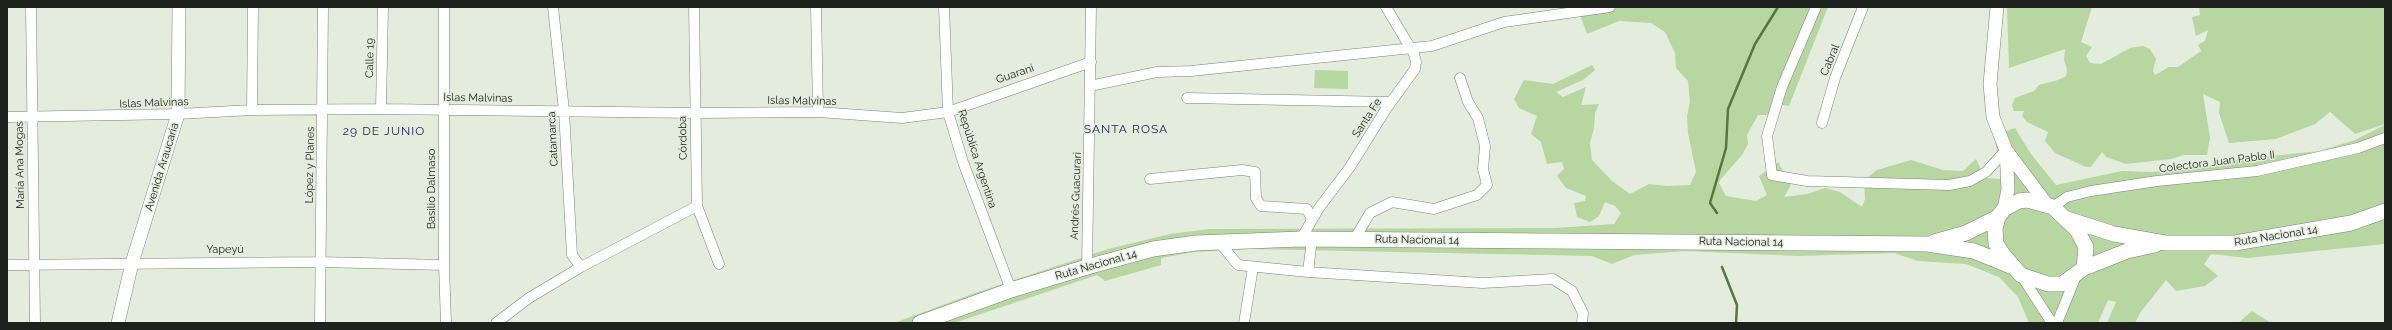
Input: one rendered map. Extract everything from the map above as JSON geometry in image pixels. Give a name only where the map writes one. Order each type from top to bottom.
[{"type":"highway","points":[[2027,200],[2050,206],[2067,219],[2077,230],[2086,247],[2080,272],[2062,284],[2048,284],[2033,281],[2017,271],[1996,244],[1995,229],[2001,213],[2019,201],[2027,200]]},
{"type":"highway","name":"Ruta Nacional 14","points":[[2067,219],[2114,234],[2166,243],[2235,243],[2350,223],[2385,211]]},
{"type":"highway","name":"Ruta Nacional 14","points":[[1927,244],[1966,233],[2001,213]]},
{"type":"highway","name":"Ruta Nacional 14","points":[[920,323],[952,317],[1011,290],[1087,267],[1167,246],[1219,242],[1307,239],[1927,244],[1974,251],[2017,271]]},
{"type":"highway","name":"Ruta Nacional 14","points":[[2080,272],[2127,251],[2166,243]]},
{"type":"main road","name":"Avenida Araucaria","points":[[118,323],[132,262],[178,114],[179,7]]},
{"type":"main road","points":[[1997,7],[1990,98],[1993,117],[2006,150],[2050,206]]},
{"type":"main road","points":[[2001,213],[2008,189],[2006,150]]},
{"type":"street","name":"María Ana Mogas","points":[[31,7],[33,265],[35,323]]},
{"type":"street","points":[[252,110],[253,7]]},
{"type":"street","name":"López y Planes","points":[[320,323],[323,7]]},
{"type":"street","name":"Calle 19","points":[[381,109],[383,7]]},
{"type":"street","name":"Basilio Dalmaso","points":[[444,7],[444,265],[446,323]]},
{"type":"street","name":"Catamarca","points":[[553,7],[564,111],[572,255]]},
{"type":"street","name":"Córdoba","points":[[694,7],[697,206],[719,264]]},
{"type":"street","points":[[816,7],[818,112]]},
{"type":"street","name":"República Argentina","points":[[944,7],[948,112],[963,162],[1011,290]]},
{"type":"street","name":"Andrés Guacurari","points":[[1087,267],[1091,7]]},
{"type":"street","name":"Santa Fe","points":[[1307,239],[1312,220],[1350,167],[1391,102],[1415,68],[1416,62],[1411,48],[1386,7]]},
{"type":"street","points":[[1090,86],[1157,72],[1191,71],[1432,46],[1504,22],[1610,7]]},
{"type":"street","points":[[1816,7],[1782,87],[1767,136],[1772,175],[1807,181],[1949,185],[1970,181],[1986,172],[2006,150]]},
{"type":"street","name":"Cabral","points":[[1822,123],[1835,78],[1864,7]]},
{"type":"street","name":"Guarani","points":[[948,112],[1091,62]]},
{"type":"street","points":[[1354,240],[1370,213],[1392,202],[1434,209],[1477,195],[1486,185],[1483,169],[1485,146],[1478,118],[1468,102],[1460,78]]},
{"type":"street","points":[[1187,98],[1391,102]]},
{"type":"street","name":"Islas Malvinas","points":[[7,117],[32,118],[322,109],[444,109],[695,114],[818,112],[902,118],[948,112]]},
{"type":"street","name":"Colectora Juan Pablo II","points":[[2050,206],[2067,197],[2091,191],[2157,181],[2257,171],[2351,150],[2385,138]]},
{"type":"street","points":[[1150,179],[1242,170],[1255,172],[1256,198],[1261,206],[1307,209],[1312,220]]},
{"type":"street","points":[[496,323],[529,298],[564,277],[697,206]]},
{"type":"street","points":[[1307,239],[1308,272]]},
{"type":"street","points":[[1219,242],[1238,265],[1308,272],[1483,283],[1553,279],[1572,291],[1583,313],[1582,323]]},
{"type":"street","points":[[572,255],[581,268]]},
{"type":"street","points":[[564,277],[570,267],[572,255]]},
{"type":"street","name":"Yapeyú","points":[[7,265],[132,262],[320,262],[444,265]]},
{"type":"street","points":[[1244,323],[1253,266]]},
{"type":"street","points":[[2017,271],[2052,323]]},
{"type":"street","points":[[2057,323],[2080,272]]},
{"type":"green space","points":[[1590,7],[1828,7],[1789,106],[1778,104],[1767,115],[1758,115],[1747,135],[1748,144],[1742,155],[1720,180],[1719,183],[1726,196],[1756,201],[1767,195],[1759,176],[1778,162],[1791,185],[1784,197],[1807,194],[1825,188],[1840,192],[1862,207],[1865,199],[1864,180],[1877,170],[1911,160],[1943,170],[1963,171],[1976,159],[1985,178],[2002,179],[1994,135],[2015,128],[2031,154],[2056,185],[2122,171],[2151,172],[2210,165],[2242,159],[2319,151],[2355,140],[2385,125],[2385,244],[2247,258],[2211,254],[2204,264],[2218,276],[2205,286],[2176,291],[2166,280],[2140,313],[2135,323],[2107,323],[2116,302],[2108,300],[2098,323],[2029,323],[2018,297],[1999,277],[1966,264],[1918,261],[1894,253],[1798,256],[1685,251],[1634,255],[1612,264],[1592,256],[1251,249],[1194,252],[1161,258],[1161,265],[1105,281],[1097,275],[954,323],[894,323],[975,293],[1108,249],[1170,234],[1209,229],[1555,228],[1614,224],[1621,213],[1615,206],[1605,202],[1599,216],[1590,222],[1577,217],[1574,203],[1585,201],[1586,196],[1566,188],[1557,176],[1564,169],[1562,162],[1547,164],[1541,142],[1531,134],[1537,116],[1519,108],[1514,99],[1524,80],[1553,84],[1592,65],[1595,70],[1583,80],[1556,92],[1563,97],[1586,87],[1581,105],[1599,104],[1595,113],[1594,128],[1590,143],[1592,160],[1612,181],[1630,194],[1649,184],[1667,186],[1690,185],[1696,172],[1688,133],[1687,116],[1690,102],[1688,81],[1676,68],[1675,53],[1665,32],[1651,23],[1619,21],[1587,34],[1579,12]]},
{"type":"green space","points":[[2007,7],[2092,7],[2081,42],[2092,47],[2086,56],[2090,63],[2101,64],[2130,48],[2143,46],[2150,49],[2156,59],[2153,71],[2155,75],[2169,67],[2178,67],[2201,51],[2198,45],[2205,41],[2208,30],[2196,36],[2192,17],[2200,15],[2199,7],[2385,7],[2385,124],[2355,134],[2330,112],[2315,124],[2276,139],[2229,143],[2219,113],[2220,102],[2203,94],[2210,138],[2207,155],[2184,155],[2171,159],[2126,164],[2106,157],[2102,152],[2091,167],[2086,167],[2055,153],[2045,141],[2048,132],[2027,122],[2022,116],[2024,111],[2014,111],[2012,105],[2015,98],[2034,91],[2039,85],[2058,80],[2066,76],[2067,70],[2064,59],[2065,49],[2009,68]]},
{"type":"green space","points":[[1315,70],[1348,71],[1348,89],[1314,88]]},
{"type":"green space","points":[[2252,311],[2268,321],[2271,323],[2238,323]]},
{"type":"waterway","points":[[1717,213],[1710,203],[1726,148],[1728,109],[1755,44],[1778,7]]},
{"type":"waterway","points":[[1722,267],[1737,305],[1736,323]]},
{"type":"district","name":"SANTA ROSA","points":[[1126,129]]},
{"type":"district","name":"29 DE JUNIO","points":[[384,131]]}]
